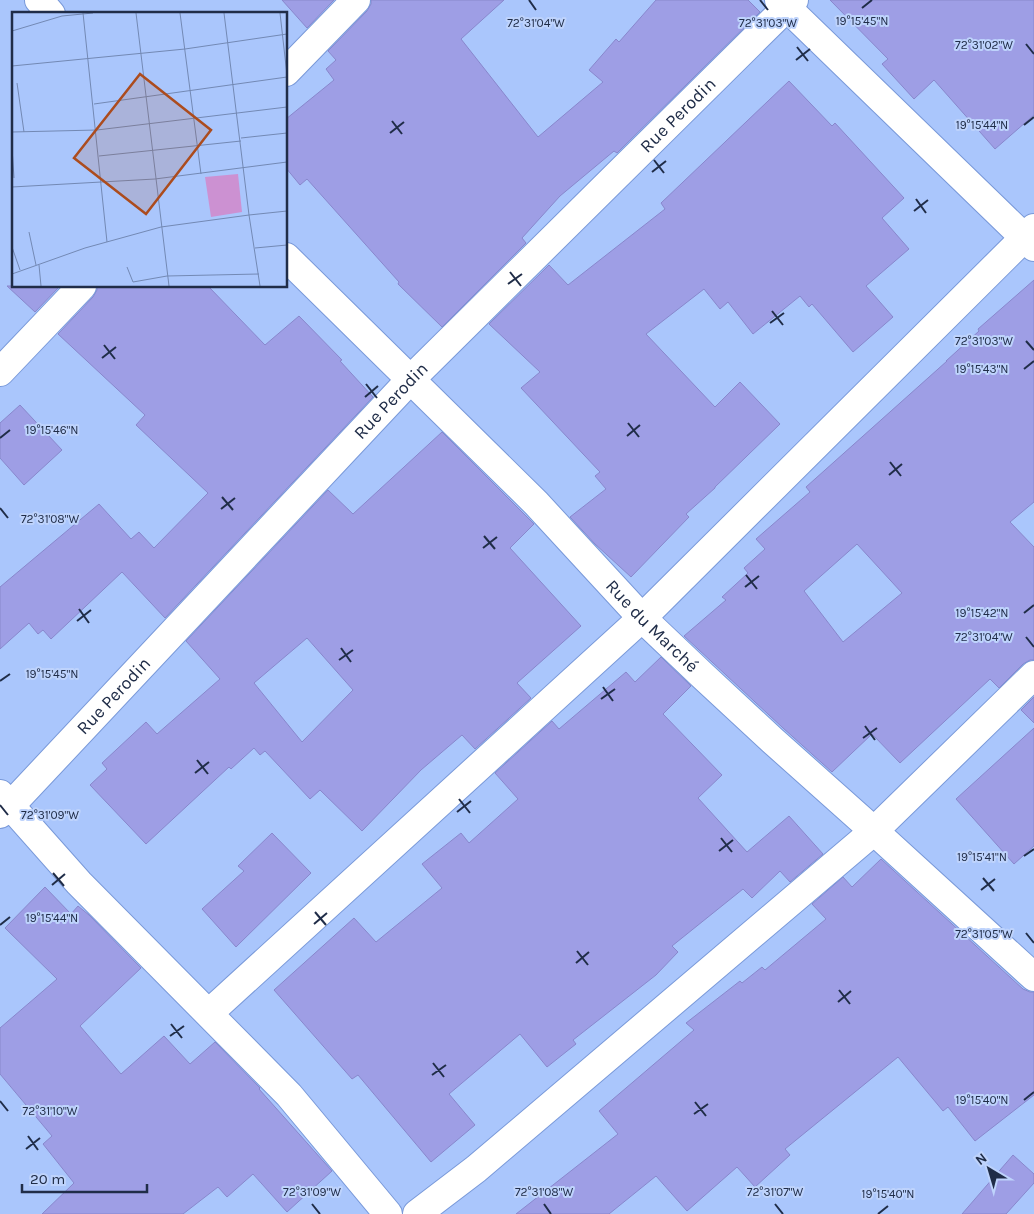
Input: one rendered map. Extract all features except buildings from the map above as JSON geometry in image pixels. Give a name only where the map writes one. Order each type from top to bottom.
[{"type":"street","points":[[38,0],[50,12]]},
{"type":"street","points":[[288,70],[356,0]]},
{"type":"street","points":[[209,1013],[642,618],[1031,237],[787,2]]},
{"type":"street","name":"Rue Perodin","points":[[4,804],[410,380],[787,2]]},
{"type":"street","name":"Rue du Marché","points":[[288,259],[536,503],[642,618],[772,740],[1034,977]]},
{"type":"street","points":[[0,372],[80,288]]},
{"type":"street","points":[[417,1214],[476,1169],[874,831],[1034,675]]},
{"type":"street","points":[[4,804],[79,883],[289,1095],[388,1214]]}]
